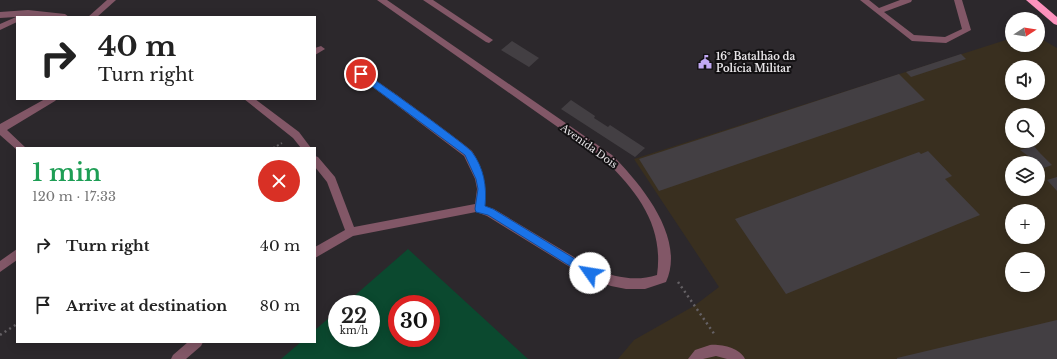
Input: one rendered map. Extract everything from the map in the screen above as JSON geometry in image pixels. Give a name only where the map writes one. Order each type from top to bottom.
[{"type":"highway","points":[[1031,0],[1057,22]]},
{"type":"street","points":[[93,16],[112,0]]},
{"type":"street","name":"Avenida Dois","points":[[381,0],[609,158],[627,175],[659,224],[664,248],[665,264]]},
{"type":"street","points":[[427,0],[490,40]]},
{"type":"street","points":[[864,0],[912,38],[946,40],[967,30],[958,0]]},
{"type":"street","points":[[878,11],[908,0]]},
{"type":"street","points":[[0,15],[45,16]]},
{"type":"street","points":[[0,27],[16,19]]},
{"type":"street","points":[[361,74],[468,153],[480,179],[482,189],[480,209]]},
{"type":"street","points":[[20,147],[0,129],[50,100]]},
{"type":"street","points":[[250,100],[296,135],[305,147]]},
{"type":"street","points":[[316,161],[330,180],[351,232]]},
{"type":"street","points":[[316,252],[351,232],[412,222],[457,211],[480,209],[490,212],[590,273],[611,281],[626,284],[645,284],[662,278],[665,264]]},
{"type":"street","points":[[0,267],[16,255]]},
{"type":"street","points":[[177,359],[196,343]]},
{"type":"street","points":[[694,359],[698,355],[709,350],[728,351],[739,359]]},
{"type":"path","points":[[665,264],[728,351]]},
{"type":"path","points":[[0,335],[16,325]]},
{"type":"shaded area","points":[[1005,40],[1005,52],[1045,52],[1045,41],[1057,48],[1057,359],[618,359],[634,340],[694,306],[719,287],[634,159]]},
{"type":"green space","points":[[408,249],[528,359],[281,359],[300,343],[316,343],[316,329],[328,319],[328,347],[380,347],[380,295],[355,295]]},
{"type":"building","points":[[512,41],[539,58],[529,67],[501,50]]},
{"type":"building","points":[[961,54],[966,59],[911,77],[906,72]]},
{"type":"building","points":[[899,74],[925,100],[659,191],[639,159]]},
{"type":"building","points":[[571,100],[595,116],[594,118],[608,127],[610,125],[645,148],[635,157],[561,109]]},
{"type":"building","points":[[1036,148],[1043,156],[1028,156],[1020,150]]},
{"type":"building","points":[[928,151],[952,176],[945,179],[980,215],[786,294],[735,219],[919,152],[921,154]]},
{"type":"building","points":[[1045,158],[1052,165],[1045,168]]},
{"type":"building","points":[[1057,177],[1057,191],[1047,180]]},
{"type":"building","points":[[1057,320],[1057,359],[897,359],[897,358]]},
{"type":"place","name":"16º Batalhão da Polícia Militar","points":[[705,62]]},
{"type":"route","points":[[361,74],[449,137],[468,153],[474,161],[480,179],[482,197],[480,209],[490,212],[590,273]]}]
